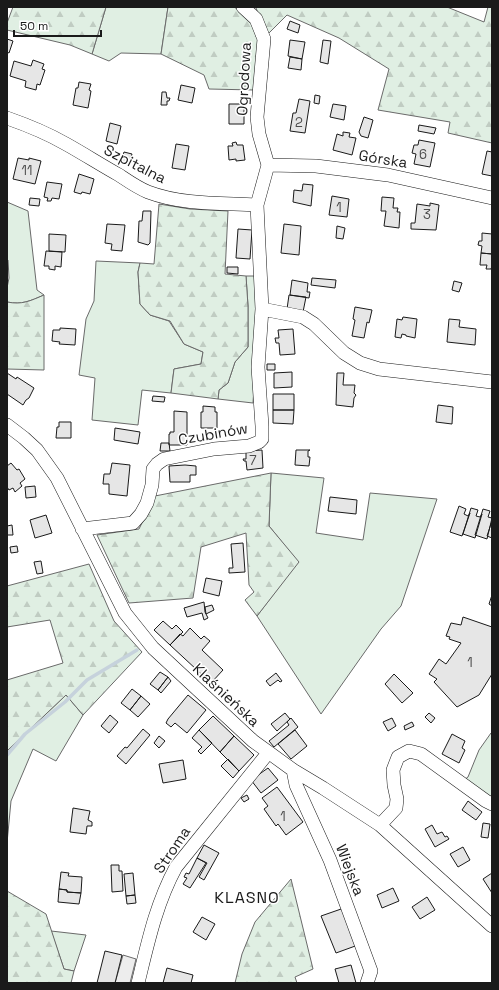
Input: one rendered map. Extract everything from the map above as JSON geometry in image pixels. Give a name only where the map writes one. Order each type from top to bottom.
[{"type":"street","name":"Ogrodowa","points":[[244,7],[256,19],[264,39],[256,117],[268,166]]},
{"type":"street","name":"Szpitalna","points":[[7,118],[32,127],[65,143],[148,192],[181,200],[257,205]]},
{"type":"street","name":"Górska","points":[[268,166],[316,166],[388,175],[492,198]]},
{"type":"street","points":[[257,205],[268,166]]},
{"type":"street","name":"Czubinów","points":[[82,529],[133,523],[148,503],[152,485],[153,469],[157,464],[164,460],[203,451],[249,446],[259,442],[262,439],[258,367],[262,309],[257,205]]},
{"type":"street","points":[[262,309],[303,317],[314,324],[344,353],[360,363],[379,369],[492,382]]},
{"type":"street","name":"Klaśnieńska","points":[[7,425],[37,450],[57,478],[125,613],[153,648],[252,741],[293,770],[380,825],[492,926]]},
{"type":"street","points":[[380,825],[396,808],[397,799],[393,770],[398,756],[409,751],[421,754],[492,804]]},
{"type":"street","name":"Stroma","points":[[138,983],[151,926],[168,882],[176,867],[268,753]]},
{"type":"street","name":"Wiejska","points":[[293,770],[296,785],[330,860],[371,971],[367,983]]},
{"type":"green space","points":[[13,7],[106,7],[92,54],[70,45],[7,30],[7,23]]},
{"type":"green space","points":[[106,7],[168,7],[161,54],[121,53],[109,61],[92,54]]},
{"type":"green space","points":[[168,7],[234,7],[251,18],[258,40],[254,90],[209,89],[204,75],[161,54]]},
{"type":"green space","points":[[254,7],[447,7],[484,22],[488,7],[492,7],[492,143],[448,133],[450,122],[378,110],[389,69],[339,38],[287,15],[267,35],[256,8]]},
{"type":"green space","points":[[7,202],[28,211],[37,290],[44,295],[22,303],[7,302],[9,278],[7,260]]},
{"type":"green space","points":[[159,204],[190,209],[228,211],[225,274],[246,276],[248,347],[235,362],[228,383],[219,390],[218,399],[171,393],[174,369],[201,364],[203,352],[184,344],[170,321],[150,315],[140,304],[138,272],[140,263],[154,264]]},
{"type":"green space","points":[[96,261],[140,263],[138,272],[140,304],[150,315],[169,321],[184,344],[203,352],[201,364],[174,369],[171,393],[142,390],[138,425],[92,420],[95,378],[79,375],[86,319],[94,301]]},
{"type":"green space","points":[[246,276],[257,276],[259,305],[253,403],[218,399],[219,390],[228,383],[235,362],[248,347]]},
{"type":"green space","points":[[44,295],[44,370],[7,369],[7,302],[22,303]]},
{"type":"green space","points":[[271,473],[324,478],[316,533],[363,540],[370,493],[437,499],[401,606],[381,629],[321,714],[257,616],[298,562],[269,526]]},
{"type":"green space","points":[[271,473],[269,526],[299,562],[257,616],[245,600],[254,592],[249,585],[246,533],[201,547],[193,598],[129,603],[97,535],[139,529],[155,496]]},
{"type":"green space","points":[[89,564],[114,621],[142,652],[83,715],[66,695],[7,751],[7,680],[63,663],[50,620],[7,627],[7,586]]},
{"type":"green space","points":[[66,695],[83,715],[56,761],[33,749],[11,801],[7,843],[7,751]]},
{"type":"green space","points":[[491,733],[492,801],[464,780],[468,777],[479,750]]},
{"type":"green space","points":[[291,879],[313,969],[295,977],[297,983],[235,983],[242,954],[255,922]]},
{"type":"green space","points":[[7,891],[46,914],[64,969],[74,971],[71,983],[7,983]]},
{"type":"green space","points":[[51,931],[86,935],[74,971],[64,969]]},
{"type":"shaded area","points":[[123,955],[136,959],[130,983],[115,983]]},
{"type":"building","points":[[290,21],[300,25],[298,33],[287,29]]},
{"type":"building","points":[[7,39],[13,41],[9,53],[7,52]]},
{"type":"building","points":[[290,40],[305,42],[302,59],[288,56]]},
{"type":"building","points":[[323,40],[331,41],[328,64],[320,62]]},
{"type":"building","points":[[290,57],[302,59],[301,70],[288,68]]},
{"type":"building","points":[[33,60],[44,64],[42,69],[45,70],[40,85],[37,84],[36,90],[25,87],[26,81],[10,76],[14,61],[31,66]]},
{"type":"building","points":[[79,82],[91,84],[89,90],[91,91],[88,108],[73,105],[76,88],[78,88]]},
{"type":"building","points":[[181,85],[195,88],[192,103],[178,100]]},
{"type":"building","points":[[162,92],[166,92],[167,98],[170,98],[169,101],[167,101],[167,105],[161,105]]},
{"type":"building","points":[[315,95],[320,96],[319,104],[314,103]]},
{"type":"building","points":[[299,99],[310,101],[305,133],[290,131],[293,113],[296,113]]},
{"type":"building","points":[[229,104],[244,104],[244,124],[229,124]]},
{"type":"building","points":[[333,104],[346,106],[344,120],[330,117]]},
{"type":"building","points":[[364,117],[373,120],[368,138],[361,136],[359,132]]},
{"type":"building","points":[[110,123],[121,126],[117,144],[106,141]]},
{"type":"building","points":[[419,125],[436,128],[434,134],[418,131]]},
{"type":"building","points":[[343,132],[350,133],[349,137],[356,138],[352,155],[333,150],[337,134],[343,136]]},
{"type":"building","points":[[419,140],[435,143],[430,167],[414,164],[416,154],[412,153],[414,145],[418,145]]},
{"type":"building","points":[[236,142],[237,145],[243,145],[245,160],[229,160],[228,146],[233,146],[232,143]]},
{"type":"building","points":[[176,144],[189,146],[185,170],[172,168]]},
{"type":"building","points":[[487,151],[492,152],[492,176],[482,174]]},
{"type":"building","points":[[124,152],[132,154],[129,165],[121,162]]},
{"type":"building","points":[[18,158],[29,160],[29,158],[41,161],[35,184],[13,179]]},
{"type":"building","points":[[79,174],[94,179],[90,194],[74,192]]},
{"type":"building","points":[[47,182],[62,184],[59,199],[52,198],[51,201],[47,201],[48,198],[44,197]]},
{"type":"building","points":[[303,184],[313,185],[311,206],[293,202],[294,190],[302,191]]},
{"type":"building","points":[[332,196],[349,199],[347,217],[329,215]]},
{"type":"building","points":[[382,197],[394,198],[393,208],[398,208],[397,212],[400,212],[399,228],[384,226],[386,211],[381,211]]},
{"type":"building","points":[[30,198],[40,199],[39,206],[29,205]]},
{"type":"building","points":[[430,203],[439,205],[436,230],[411,229],[411,223],[415,223],[417,204],[430,206]]},
{"type":"building","points":[[143,211],[151,211],[150,243],[148,245],[138,242],[139,221],[142,221]]},
{"type":"building","points":[[107,224],[125,225],[122,251],[111,250],[112,244],[105,243]]},
{"type":"building","points":[[284,224],[301,226],[299,255],[281,253]]},
{"type":"building","points":[[337,226],[345,228],[343,239],[336,238]]},
{"type":"building","points":[[238,229],[252,230],[250,259],[236,258]]},
{"type":"building","points":[[482,233],[492,234],[492,254],[481,253],[482,246],[478,245],[479,241],[482,241]]},
{"type":"building","points":[[49,234],[66,235],[65,252],[49,251]]},
{"type":"building","points":[[46,251],[62,252],[61,267],[55,266],[55,270],[49,269],[49,266],[44,266]]},
{"type":"building","points":[[481,253],[492,254],[491,269],[486,269],[487,265],[480,265]]},
{"type":"building","points":[[227,267],[238,267],[238,274],[227,273]]},
{"type":"building","points":[[312,278],[336,280],[335,288],[311,285]]},
{"type":"building","points":[[292,280],[308,283],[307,292],[310,292],[309,298],[290,295]]},
{"type":"building","points":[[454,281],[462,283],[459,292],[452,290]]},
{"type":"building","points":[[289,295],[306,297],[303,312],[287,309]]},
{"type":"building","points":[[355,307],[372,310],[369,323],[367,322],[364,338],[352,336],[355,320],[353,319]]},
{"type":"building","points":[[403,317],[417,319],[415,338],[402,334],[401,338],[395,337],[397,319],[402,320]]},
{"type":"building","points":[[449,319],[460,320],[459,327],[476,329],[475,345],[447,342]]},
{"type":"building","points":[[60,328],[76,329],[75,345],[59,344],[60,342],[52,341],[53,330],[60,330]]},
{"type":"building","points":[[293,329],[295,354],[280,355],[279,343],[276,343],[275,338],[279,338],[278,330]]},
{"type":"building","points":[[267,364],[275,364],[275,370],[267,370]]},
{"type":"building","points":[[292,372],[292,387],[274,388],[274,373]]},
{"type":"building","points":[[7,373],[16,379],[17,377],[34,388],[29,398],[23,405],[7,394]]},
{"type":"building","points":[[337,373],[344,373],[343,385],[355,385],[354,393],[356,395],[354,398],[353,407],[336,405]]},
{"type":"building","points":[[273,394],[294,394],[294,410],[273,410]]},
{"type":"building","points":[[153,396],[165,397],[164,402],[152,401]]},
{"type":"building","points":[[438,405],[453,407],[452,424],[436,422]]},
{"type":"building","points":[[203,406],[215,407],[215,412],[217,412],[217,428],[201,428],[201,412],[203,412]]},
{"type":"building","points":[[273,410],[294,410],[293,424],[273,423]]},
{"type":"building","points":[[174,411],[187,412],[187,445],[169,445],[169,434],[170,432],[174,432]]},
{"type":"building","points":[[59,422],[71,422],[71,438],[56,438]]},
{"type":"building","points":[[115,428],[140,432],[138,444],[114,440]]},
{"type":"building","points":[[161,443],[169,443],[170,451],[160,451]]},
{"type":"building","points":[[262,450],[263,468],[247,470],[246,461],[243,459],[246,459],[246,451]]},
{"type":"building","points":[[296,450],[310,450],[308,451],[308,457],[310,457],[309,466],[295,465]]},
{"type":"building","points":[[11,463],[17,470],[19,469],[25,479],[20,483],[22,486],[15,492],[13,488],[9,490],[7,487],[7,466]]},
{"type":"building","points":[[112,463],[130,465],[127,496],[109,494],[109,484],[103,484],[104,474],[110,474]]},
{"type":"building","points":[[169,466],[196,466],[196,475],[190,475],[190,482],[170,482]]},
{"type":"building","points":[[35,486],[36,497],[26,498],[25,487]]},
{"type":"building","points":[[330,497],[357,500],[356,514],[328,511]]},
{"type":"building","points":[[459,506],[466,509],[464,514],[468,516],[470,513],[462,536],[450,532]]},
{"type":"building","points":[[471,508],[478,510],[476,516],[480,517],[482,514],[475,538],[463,534]]},
{"type":"building","points":[[483,509],[490,511],[488,517],[492,518],[487,539],[475,535]]},
{"type":"building","points":[[46,515],[52,533],[35,538],[30,520]]},
{"type":"building","points":[[492,521],[492,538],[487,536]]},
{"type":"building","points":[[12,525],[13,535],[7,535],[7,526]]},
{"type":"building","points":[[243,543],[245,572],[229,573],[229,568],[233,568],[231,544]]},
{"type":"building","points":[[17,546],[18,552],[11,553],[10,547]]},
{"type":"building","points":[[41,561],[43,573],[37,574],[34,562]]},
{"type":"building","points":[[206,578],[222,581],[219,596],[203,592]]},
{"type":"building","points":[[492,595],[492,606],[489,604]]},
{"type":"building","points":[[204,602],[205,612],[208,618],[204,620],[202,613],[187,617],[184,608]]},
{"type":"building","points":[[212,605],[214,610],[206,614],[205,607]]},
{"type":"building","points":[[463,617],[492,627],[492,674],[479,695],[457,707],[434,682],[437,679],[429,674],[439,659],[446,664],[461,643],[449,639],[450,637],[446,636],[451,623],[461,625]]},
{"type":"building","points":[[163,621],[172,629],[176,625],[183,632],[170,645],[154,630]]},
{"type":"building","points":[[190,628],[201,639],[204,636],[210,641],[202,650],[223,670],[211,683],[170,645],[180,634],[183,636]]},
{"type":"building","points":[[160,672],[168,677],[158,690],[150,684]]},
{"type":"building","points":[[276,673],[282,681],[280,682],[278,680],[270,686],[266,681]]},
{"type":"building","points":[[394,674],[413,693],[402,703],[385,684]]},
{"type":"building","points":[[168,677],[171,681],[161,693],[158,690]]},
{"type":"building","points":[[132,689],[141,696],[130,710],[121,703]]},
{"type":"building","points":[[188,695],[206,710],[187,733],[175,723],[171,727],[166,723]]},
{"type":"building","points":[[141,696],[150,704],[138,717],[130,710]]},
{"type":"building","points":[[285,713],[290,719],[277,731],[271,724]]},
{"type":"building","points":[[429,713],[435,718],[431,723],[425,717]]},
{"type":"building","points":[[110,715],[118,722],[109,733],[101,726]]},
{"type":"building","points":[[213,716],[234,736],[220,752],[199,730]]},
{"type":"building","points":[[291,718],[298,727],[274,747],[269,741],[289,725],[287,722]]},
{"type":"building","points":[[392,718],[396,726],[388,731],[383,722]]},
{"type":"building","points":[[412,722],[414,726],[405,730],[404,726]]},
{"type":"building","points":[[143,729],[150,735],[126,764],[117,756],[125,747],[127,748]]},
{"type":"building","points":[[199,730],[212,743],[201,754],[198,751],[202,747],[192,738]]},
{"type":"building","points":[[295,730],[307,746],[291,759],[278,744]]},
{"type":"building","points":[[452,734],[465,741],[462,748],[465,750],[459,763],[442,754]]},
{"type":"building","points":[[159,736],[165,741],[159,748],[154,743]]},
{"type":"building","points":[[234,736],[254,755],[239,771],[220,752]]},
{"type":"building","points":[[228,759],[239,771],[233,778],[221,766]]},
{"type":"building","points":[[183,760],[186,779],[163,783],[159,764]]},
{"type":"building","points":[[268,768],[278,780],[261,793],[251,780]]},
{"type":"building","points":[[277,787],[303,822],[286,835],[278,824],[276,826],[264,809],[268,806],[262,798]]},
{"type":"building","points":[[247,795],[249,799],[244,802],[241,798]]},
{"type":"building","points":[[468,801],[482,812],[476,820],[462,810]]},
{"type":"building","points":[[73,808],[90,811],[88,820],[92,822],[92,826],[87,826],[86,834],[70,832]]},
{"type":"building","points":[[483,823],[490,824],[488,838],[481,837]]},
{"type":"building","points":[[432,825],[437,834],[442,832],[445,837],[447,836],[449,839],[435,847],[425,829]]},
{"type":"building","points":[[204,845],[219,853],[204,880],[199,877],[207,863],[197,858]]},
{"type":"building","points":[[463,847],[470,860],[458,867],[450,854]]},
{"type":"building","points":[[197,858],[206,863],[190,888],[183,884],[187,878],[184,877],[186,873],[189,874]]},
{"type":"building","points":[[111,865],[119,865],[119,871],[122,871],[123,891],[112,892]]},
{"type":"building","points":[[61,872],[69,873],[68,876],[82,877],[81,893],[67,892],[67,890],[59,889]]},
{"type":"building","points":[[133,873],[135,895],[126,896],[124,874]]},
{"type":"building","points":[[492,873],[492,893],[483,879]]},
{"type":"building","points":[[393,888],[399,901],[382,908],[377,895]]},
{"type":"building","points":[[59,889],[67,890],[67,892],[81,893],[79,904],[58,902]]},
{"type":"building","points":[[135,895],[136,903],[127,904],[126,896]]},
{"type":"building","points":[[427,897],[435,910],[420,919],[412,907]]},
{"type":"building","points":[[344,908],[358,945],[336,953],[321,916]]},
{"type":"building","points":[[202,917],[215,924],[206,940],[193,932]]},
{"type":"building","points":[[105,951],[122,955],[115,983],[97,983]]},
{"type":"building","points":[[351,965],[356,983],[339,983],[335,969]]},
{"type":"building","points":[[167,968],[193,975],[191,983],[163,983]]},
{"type":"waterway","points":[[7,755],[25,734],[65,702],[87,680],[137,650]]},
{"type":"district","name":"KLASNO","points":[[247,897]]}]
